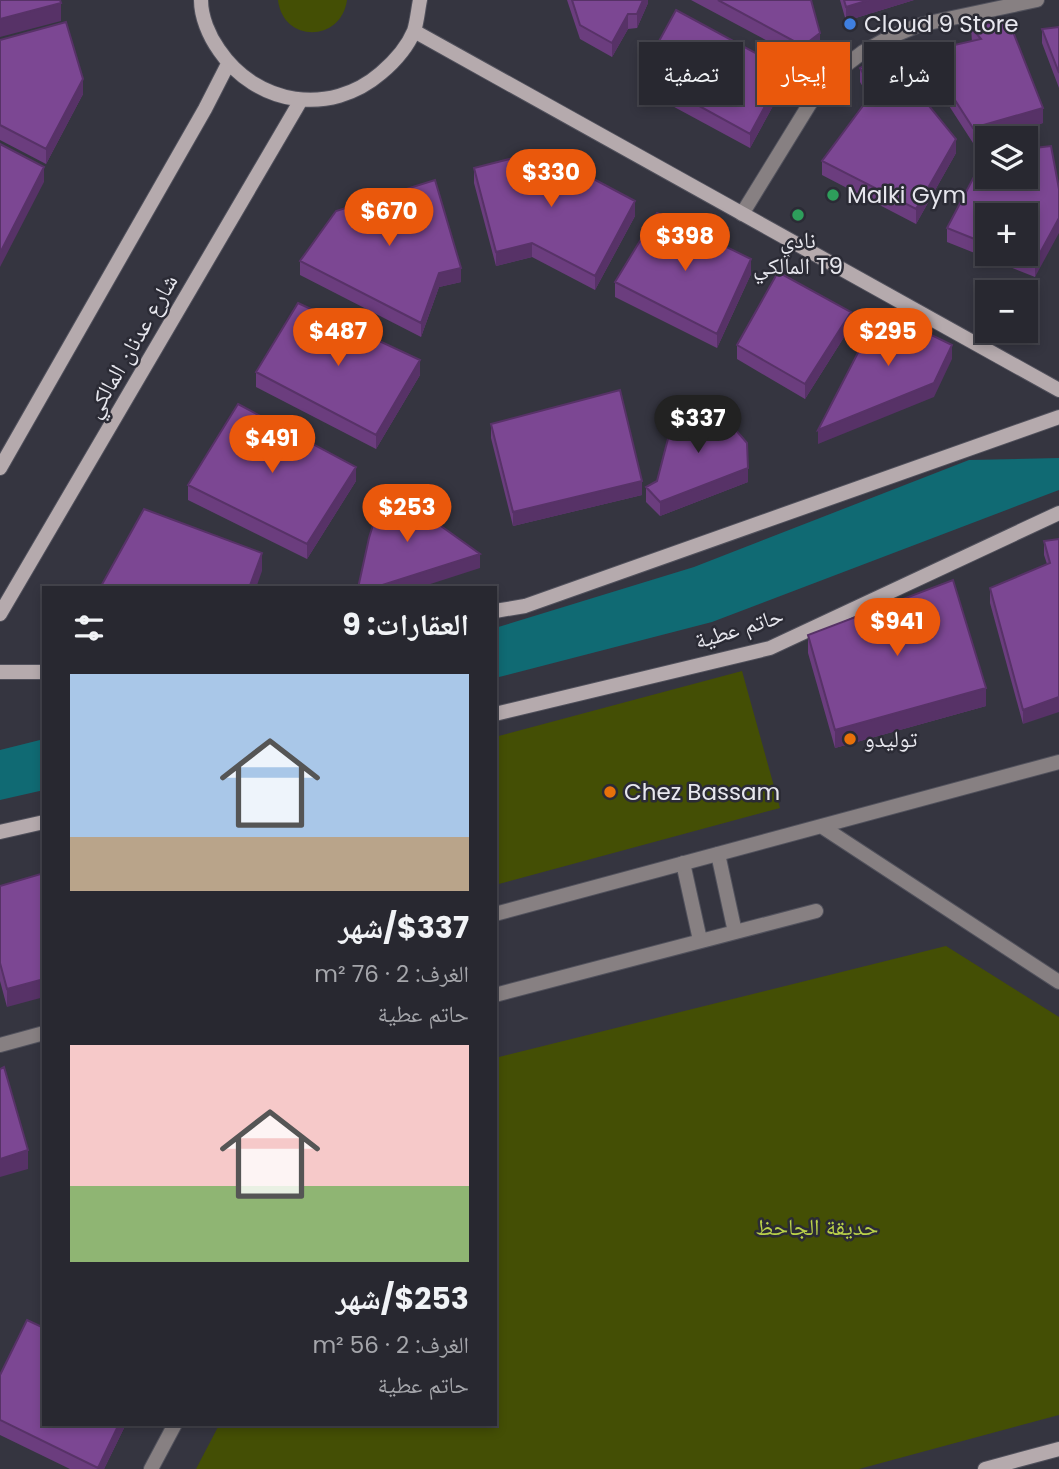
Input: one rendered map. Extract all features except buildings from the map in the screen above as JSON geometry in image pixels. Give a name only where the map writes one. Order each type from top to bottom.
[{"type":"street","points":[[201,0],[210,37],[228,64],[249,82],[274,94],[301,100],[336,98],[368,84],[395,61],[414,32],[420,0]]},
{"type":"street","points":[[742,214],[817,92],[863,52],[919,25],[1037,0]]},
{"type":"street","points":[[414,32],[1059,390]]},
{"type":"street","points":[[0,468],[228,64]]},
{"type":"street","name":"شارع عدنان المالكي","points":[[0,614],[301,100]]},
{"type":"street","points":[[497,611],[525,606],[1059,417]]},
{"type":"street","name":"حاتم عطية","points":[[497,714],[770,648],[1059,513]]},
{"type":"street","points":[[0,672],[42,672]]},
{"type":"street","points":[[497,913],[1059,762]]},
{"type":"street","points":[[0,832],[42,822]]},
{"type":"street","points":[[821,826],[1059,982]]},
{"type":"street","points":[[718,854],[735,932]]},
{"type":"street","points":[[683,863],[700,940]]},
{"type":"street","points":[[497,994],[816,911]]},
{"type":"street","points":[[0,1045],[42,1034]]},
{"type":"street","points":[[151,1469],[174,1426]]},
{"type":"street","points":[[985,1469],[1059,1449]]},
{"type":"green space","points":[[278,0],[347,0],[343,14],[334,24],[324,30],[312,32],[300,30],[290,24],[282,14]]},
{"type":"green space","points":[[742,671],[780,808],[497,884],[497,736]]},
{"type":"green space","name":"حديقة الجاحظ","points":[[946,946],[1059,1017],[1059,1415],[859,1469],[196,1469],[218,1426],[497,1426],[497,1058]]},
{"type":"water","points":[[1059,458],[1059,490],[712,622],[497,677],[497,627],[694,567],[969,460]]},
{"type":"water","points":[[42,740],[42,790],[0,800],[0,750]]},
{"type":"place","name":"Cloud 9 Store","points":[[850,24]]},
{"type":"place","name":"Malki Gym","points":[[833,195]]},
{"type":"place","name":"نادي المالكي T9","points":[[798,215]]},
{"type":"place","name":"توليدو","points":[[850,739]]},
{"type":"place","name":"Chez Bassam","points":[[610,792]]}]
